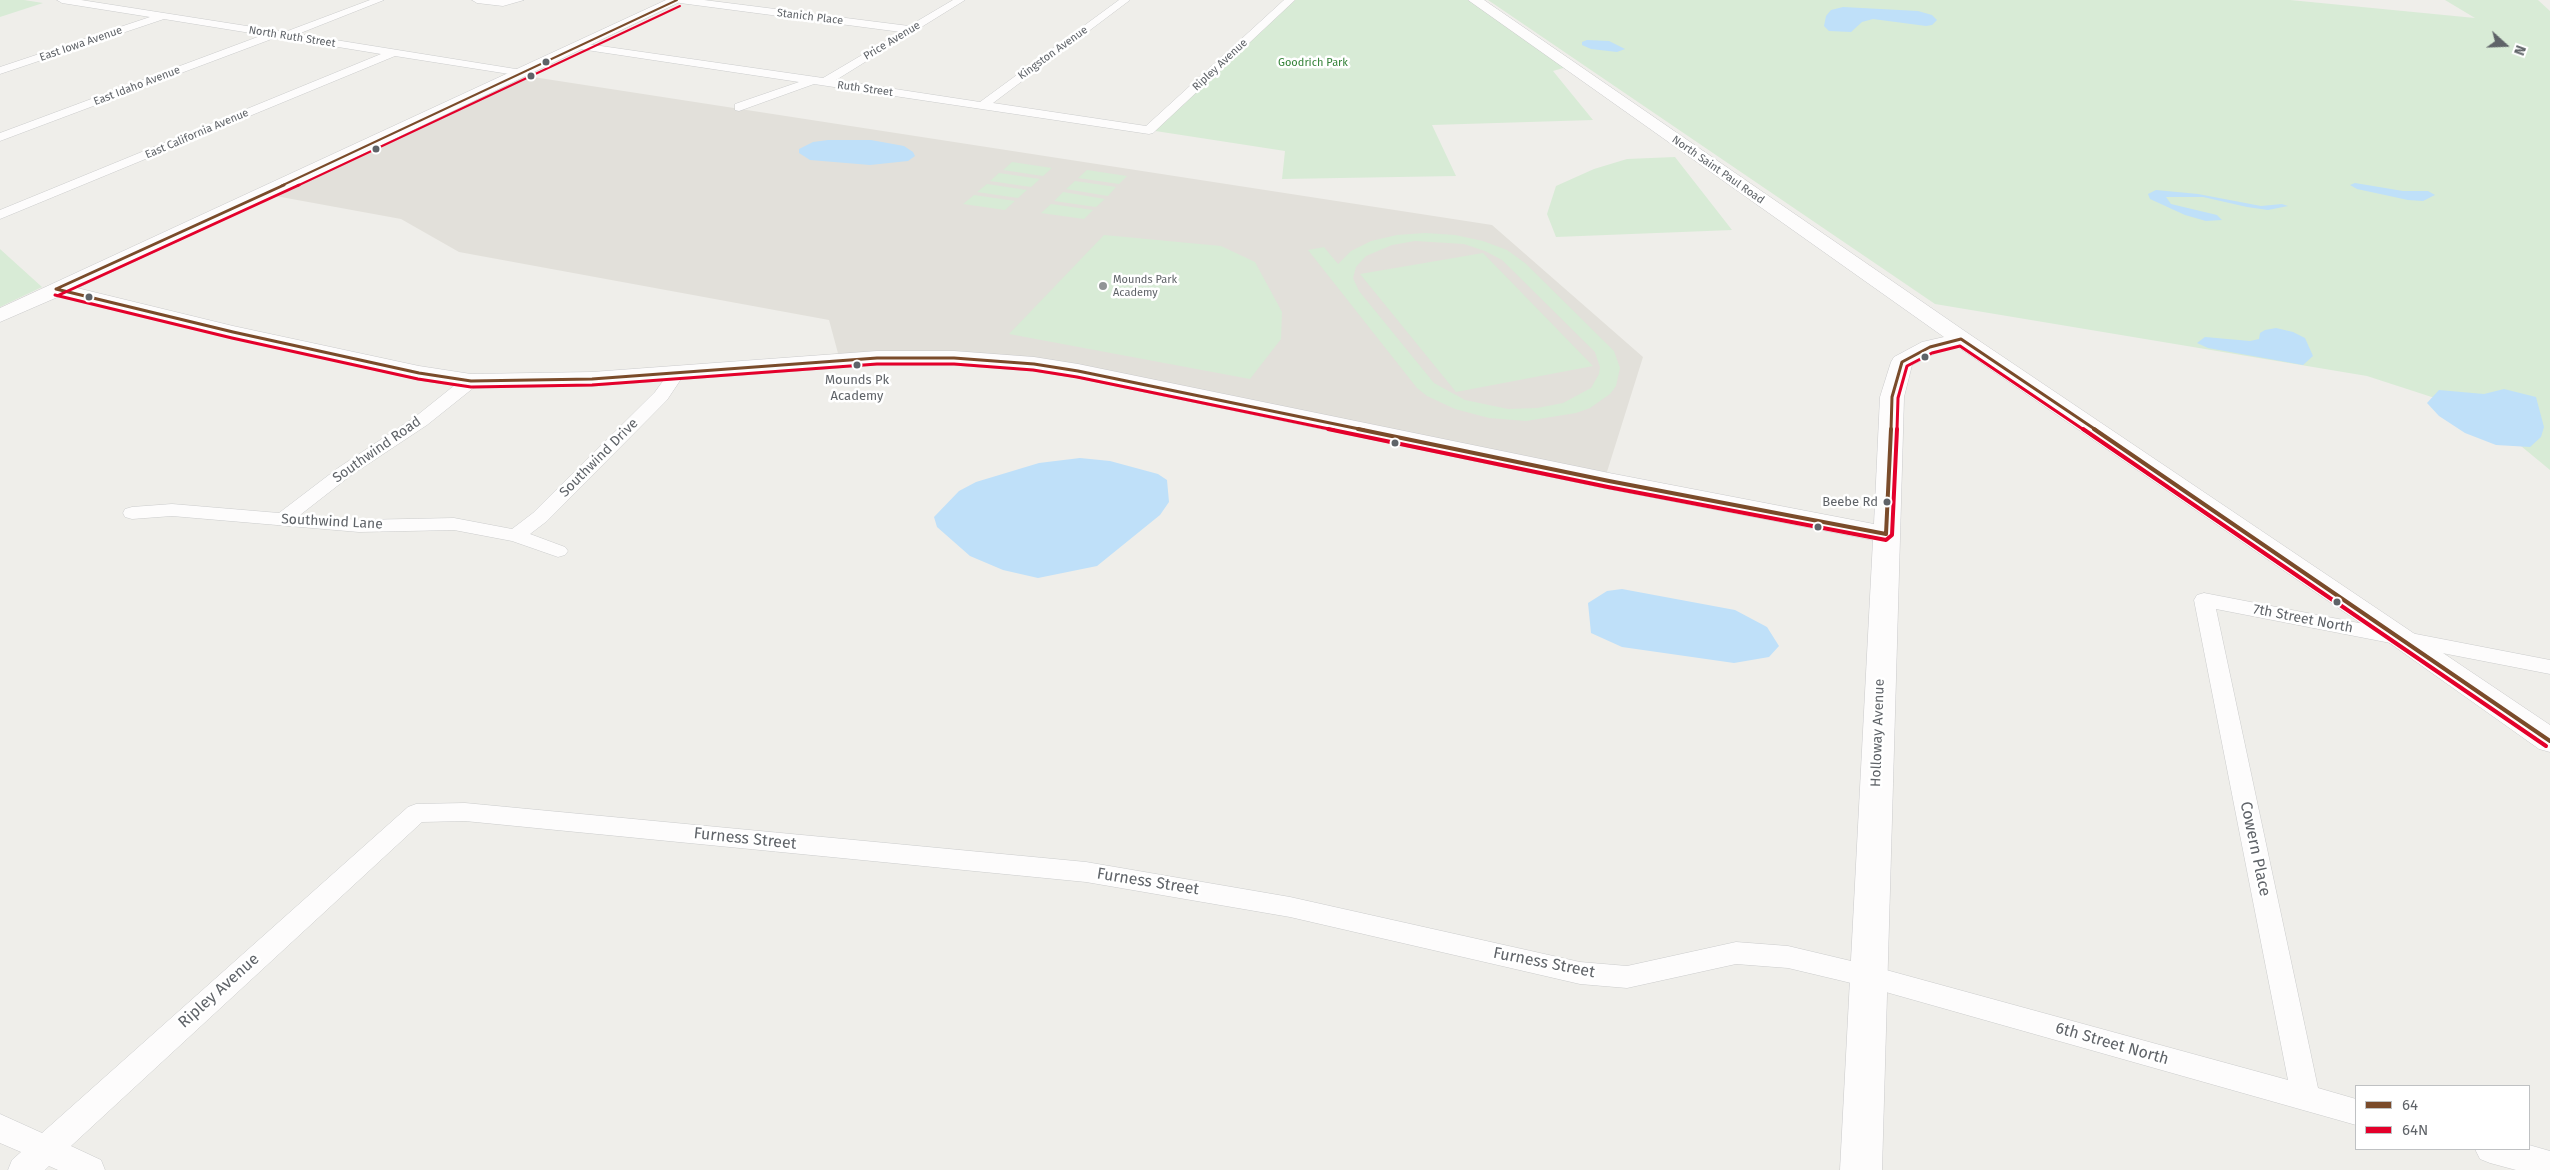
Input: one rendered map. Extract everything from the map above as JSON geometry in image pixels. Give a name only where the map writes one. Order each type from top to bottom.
[{"type":"street","name":"North Ruth Street","points":[[62,0],[522,73]]},
{"type":"street","name":"East Idaho Avenue","points":[[0,137],[379,0]]},
{"type":"street","points":[[478,0],[508,3],[519,0]]},
{"type":"street","points":[[0,316],[678,0]]},
{"type":"street","name":"Stanich Place","points":[[678,0],[912,30]]},
{"type":"street","name":"Price Avenue","points":[[739,107],[818,82],[912,30],[960,0]]},
{"type":"street","name":"Kingston Avenue","points":[[982,106],[1125,0]]},
{"type":"street","name":"Ripley Avenue","points":[[1149,130],[1290,0]]},
{"type":"street","name":"North Saint Paul Road","points":[[1475,0],[1961,339],[2402,637],[2550,741]]},
{"type":"street","name":"East Iowa Avenue","points":[[0,71],[161,16]]},
{"type":"street","name":"Ruth Street","points":[[580,46],[1149,130]]},
{"type":"street","name":"East California Avenue","points":[[0,215],[393,53]]},
{"type":"street","points":[[56,289],[242,334],[419,373],[471,381],[547,382],[885,358],[954,358],[1034,364],[1078,371],[1599,479],[1886,534]]},
{"type":"street","name":"Holloway Avenue","points":[[1860,1170],[1892,398],[1902,362],[1930,348],[1961,339]]},
{"type":"street","name":"Southwind Drive","points":[[516,536],[540,518],[661,396],[677,373]]},
{"type":"street","name":"Southwind Road","points":[[282,520],[344,472],[421,421],[471,381]]},
{"type":"street","name":"Southwind Lane","points":[[132,513],[172,510],[359,526],[454,524],[516,536],[558,551]]},
{"type":"street","name":"7th Street North","points":[[2204,600],[2550,667]]},
{"type":"street","name":"Cowern Place","points":[[2204,600],[2306,1098]]},
{"type":"street","name":"Furness Street","points":[[416,813],[465,812],[1086,872],[1290,907],[1580,973],[1627,976],[1736,953],[1788,958],[1868,976]]},
{"type":"street","name":"Ripley Avenue","points":[[23,1170],[416,813]]},
{"type":"street","name":"6th Street North","points":[[1868,976],[2355,1112]]},
{"type":"street","points":[[0,1128],[90,1170]]},
{"type":"street","points":[[2494,1150],[2550,1165]]},
{"type":"shaded area","name":"Mounds Park Academy","points":[[520,75],[1492,225],[1643,357],[1606,475],[1094,370],[839,357],[829,320],[459,252],[401,219],[270,195]]},
{"type":"green space","points":[[0,0],[24,0],[43,3],[0,17]]},
{"type":"green space","name":"Goodrich Park","points":[[1290,0],[1475,0],[1570,66],[1553,71],[1593,120],[1432,125],[1456,176],[1282,179],[1285,151],[1149,130]]},
{"type":"green space","points":[[1488,0],[2290,0],[2475,18],[2445,0],[2538,0],[2550,11],[2550,470],[2481,413],[2367,376],[1935,304]]},
{"type":"green space","points":[[1675,157],[1732,230],[1556,237],[1547,214],[1556,186],[1594,169],[1627,159]]},
{"type":"green space","points":[[1012,162],[1052,168],[1043,176],[1003,170]]},
{"type":"green space","points":[[1087,170],[1127,176],[1119,184],[1078,178]]},
{"type":"green space","points":[[999,173],[1040,179],[1031,187],[990,181]]},
{"type":"green space","points":[[1075,181],[1116,187],[1108,196],[1066,189]]},
{"type":"green space","points":[[987,184],[1027,190],[1018,198],[977,192]]},
{"type":"green space","points":[[1063,192],[1105,199],[1096,207],[1054,201]]},
{"type":"green space","points":[[974,195],[1015,201],[1005,210],[963,204]]},
{"type":"green space","points":[[1051,204],[1093,210],[1084,219],[1041,213]]},
{"type":"green space","points":[[1425,233],[1455,235],[1483,241],[1507,250],[1525,263],[1614,351],[1620,368],[1616,386],[1610,394],[1590,408],[1576,413],[1526,421],[1489,418],[1455,409],[1427,396],[1417,388],[1308,250],[1324,247],[1338,264],[1351,251],[1371,241],[1397,235]],"holes":[[[1415,241],[1464,244],[1485,251],[1502,260],[1595,352],[1600,367],[1599,374],[1591,388],[1563,403],[1537,408],[1508,409],[1465,400],[1434,383],[1359,291],[1353,278],[1356,267],[1366,256],[1392,245]]]},
{"type":"green space","points":[[1104,235],[1221,246],[1255,262],[1282,312],[1281,339],[1250,379],[1009,334]]},
{"type":"green space","points":[[0,249],[42,287],[0,307]]},
{"type":"green space","points":[[1483,253],[1593,366],[1456,392],[1360,274]]},
{"type":"water","points":[[1843,7],[1918,11],[1932,15],[1937,20],[1932,25],[1926,26],[1873,19],[1862,22],[1851,32],[1829,31],[1824,26],[1826,16],[1831,10]]},
{"type":"water","points":[[1587,40],[1609,41],[1625,49],[1617,52],[1591,49],[1582,45],[1582,42]]},
{"type":"water","points":[[871,140],[904,146],[913,152],[915,156],[908,161],[870,165],[810,160],[799,153],[799,149],[813,142]]},
{"type":"water","points":[[2355,183],[2403,191],[2428,191],[2435,195],[2423,201],[2408,200],[2357,189],[2350,185]]},
{"type":"water","points":[[2156,190],[2198,194],[2261,206],[2282,204],[2288,206],[2268,210],[2203,197],[2166,197],[2171,204],[2217,215],[2222,220],[2206,221],[2185,215],[2150,199],[2148,194]]},
{"type":"water","points":[[2276,328],[2293,332],[2305,338],[2313,356],[2303,365],[2208,348],[2197,343],[2205,337],[2250,341],[2259,339],[2260,333],[2265,330]]},
{"type":"water","points":[[2504,389],[2536,397],[2544,427],[2541,437],[2530,447],[2496,445],[2465,433],[2439,416],[2427,403],[2439,390],[2484,394]]},
{"type":"water","points":[[1080,458],[1110,461],[1158,474],[1167,480],[1169,502],[1160,515],[1097,566],[1038,578],[1003,570],[970,556],[937,527],[934,517],[959,491],[976,482],[1039,463]]},
{"type":"water","points":[[1622,589],[1735,610],[1767,627],[1779,646],[1769,657],[1734,663],[1622,647],[1591,633],[1588,603],[1607,591]]},
{"type":"transit line","name":"64","points":[[56,289],[284,185],[677,0]]},
{"type":"transit line","name":"64N","points":[[59,295],[287,191],[680,6]]},
{"type":"transit line","name":"64","points":[[56,289],[233,332],[419,373],[471,381],[592,379],[877,358],[954,358],[1034,364],[1078,371],[1609,481],[1886,534],[1892,397],[1902,362],[1930,347],[1961,339],[2401,637],[2550,741]]},
{"type":"transit line","name":"64N","points":[[55,295],[232,338],[418,379],[471,387],[592,385],[877,364],[954,364],[1033,370],[1077,377],[1608,487],[1886,540],[1892,535],[1898,398],[1907,366],[1932,353],[1960,346],[2397,642],[2546,746]]},
{"type":"place","name":"Mounds Park Academy","points":[[1103,286]]},
{"type":"place","name":"Mounds Pk Academy","points":[[857,365]]},
{"type":"place","name":"Beebe Rd","points":[[1887,502]]}]
